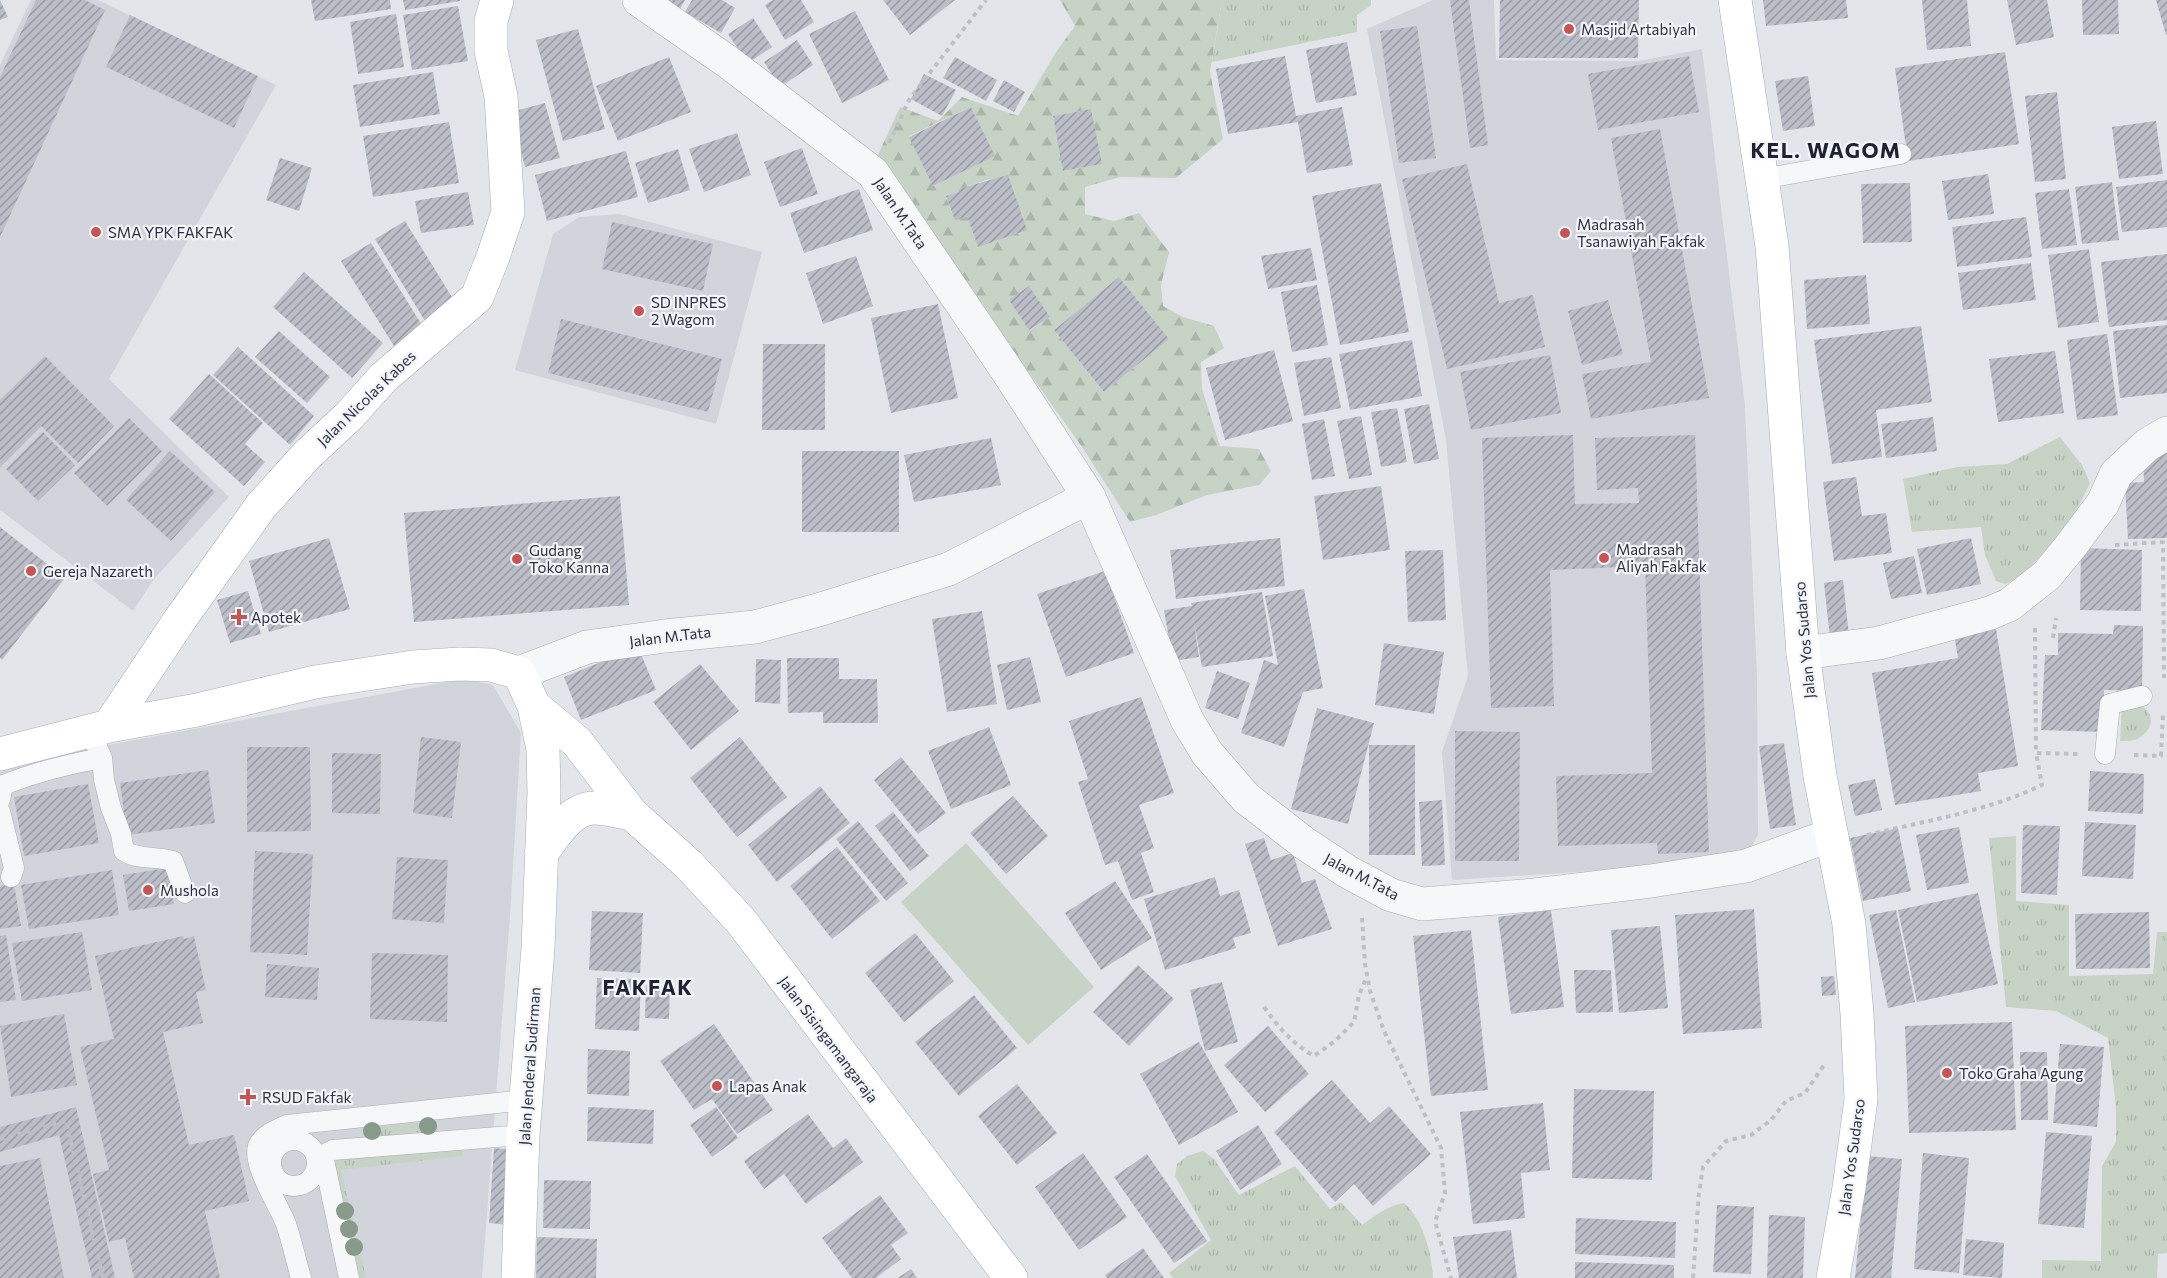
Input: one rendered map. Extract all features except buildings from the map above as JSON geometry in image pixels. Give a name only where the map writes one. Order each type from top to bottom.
[{"type":"main road","name":"Jalan Nicolas Kabes","points":[[100,739],[181,618],[261,506],[307,455],[349,416],[383,378],[477,297],[508,212],[501,96],[491,51],[491,21],[497,0]]},
{"type":"main road","name":"Jalan Yos Sudarso","points":[[1735,0],[1772,246],[1803,653],[1820,776],[1848,924],[1857,1014],[1861,1099],[1849,1188],[1833,1278]]},
{"type":"main road","points":[[0,754],[100,739],[197,710],[315,682],[412,667],[491,665],[519,673],[534,706],[577,742],[632,814]]},
{"type":"main road","name":"Jalan Jenderal Sudirman","points":[[518,1278],[523,1135],[538,948],[541,854],[543,749],[534,706]]},
{"type":"main road","points":[[541,854],[561,827],[581,810],[593,808],[632,814]]},
{"type":"main road","name":"Jalan Sisingamangaraja","points":[[632,814],[689,865],[741,921],[1011,1278]]},
{"type":"street","name":"Jalan M.Tata","points":[[639,0],[728,62],[873,173],[1089,496],[1187,720],[1207,753],[1246,798],[1304,843],[1348,872],[1390,895],[1422,904],[1570,891],[1746,867],[1833,839]]},
{"type":"street","points":[[1803,653],[1879,643],[1990,614],[2009,605],[2033,588],[2055,566],[2103,503],[2116,474],[2147,445],[2167,433]]},
{"type":"street","name":"Jalan M.Tata","points":[[519,673],[587,647],[755,627],[818,610],[949,569],[1089,496]]},
{"type":"lane","points":[[1762,179],[1901,154]]},
{"type":"lane","points":[[2105,754],[2110,704],[2142,696]]},
{"type":"lane","points":[[0,800],[3,785],[27,775],[66,764],[100,739]]},
{"type":"lane","points":[[100,739],[104,780],[124,850],[131,855],[162,857],[173,861],[185,893]]},
{"type":"lane","points":[[0,811],[14,868],[11,877]]},
{"type":"lane","points":[[302,1278],[285,1223],[257,1154],[259,1143],[272,1131],[287,1125],[526,1100]]},
{"type":"lane","points":[[349,1278],[323,1155],[333,1150],[523,1135]]},
{"type":"path","points":[[873,173],[909,100],[986,0]]},
{"type":"path","points":[[2163,542],[2166,644],[2164,678]]},
{"type":"path","points":[[1833,839],[2022,794],[2042,785],[2036,753],[2033,588]]},
{"type":"path","points":[[2053,638],[2056,618]]},
{"type":"path","points":[[2036,753],[2161,756],[2165,725],[2164,702]]},
{"type":"path","points":[[1376,886],[1362,918],[1370,991],[1384,1031],[1441,1148],[1445,1193],[1435,1222],[1451,1278]]},
{"type":"path","points":[[1264,1007],[1292,1040],[1314,1056],[1335,1041],[1353,1022],[1359,995],[1367,975]]},
{"type":"path","points":[[1693,1278],[1703,1167],[1726,1141],[1751,1135],[1771,1120],[1786,1101],[1805,1093],[1829,1057]]},
{"type":"path","points":[[0,1139],[66,1121],[103,1278]]},
{"type":"path","points":[[87,1211],[101,1207]]},
{"type":"shaded area","name":"SMA YPK FAKFAK","points":[[31,0],[98,0],[276,85],[109,379],[229,497],[154,579],[133,611],[0,510],[0,65]]},
{"type":"shaded area","points":[[1433,0],[1494,0],[1496,60],[1639,61],[1702,49],[1745,406],[1757,676],[1758,835],[1747,854],[1608,870],[1452,880],[1442,752],[1468,676],[1446,440],[1367,29]]},
{"type":"shaded area","name":"SD INPRES 2 Wagom","points":[[620,214],[762,252],[716,424],[515,370],[553,234],[579,217]]},
{"type":"shaded area","name":"RSUD Fakfak","points":[[463,679],[493,685],[521,733],[510,916],[482,1278],[0,1278],[0,765]]},
{"type":"green space","points":[[1060,0],[1222,0],[1210,72],[1223,139],[1176,178],[1120,177],[1085,187],[1085,214],[1114,221],[1139,213],[1169,252],[1161,285],[1163,306],[1183,317],[1214,326],[1224,348],[1201,362],[1202,389],[1220,446],[1259,449],[1271,471],[1259,485],[1207,495],[1156,515],[1130,522],[1082,447],[876,159],[900,107],[938,121],[962,97],[1018,116],[1056,52],[1075,26]],"holes":[[[971,107],[994,156],[933,186],[909,136]],[[1091,109],[1101,164],[1064,171],[1053,116]],[[990,179],[1026,230],[978,246],[967,216],[955,221],[946,197],[959,192],[959,189]],[[1119,277],[1169,339],[1104,392],[1054,330]],[[1029,287],[1050,317],[1030,330],[1009,300]]]},
{"type":"green space","points":[[1222,0],[1371,0],[1371,5],[1357,15],[1357,32],[1212,62]]},
{"type":"green space","points":[[2060,437],[2082,465],[2090,483],[2072,519],[2022,577],[2005,584],[1996,581],[1985,555],[1981,527],[1912,532],[1903,479],[1957,467],[2007,464]]},
{"type":"green space","points":[[2138,703],[2150,715],[2148,729],[2137,739],[2120,741],[2122,704]]},
{"type":"green space","points":[[2016,836],[2016,901],[2069,905],[2069,976],[2153,974],[2157,932],[2167,932],[2167,1253],[2158,1254],[2157,1278],[2042,1278],[2042,1260],[2101,1261],[2102,1166],[2116,1142],[2116,1108],[2108,1038],[2056,1011],[2006,1007],[1989,838]]},
{"type":"green space","points":[[966,843],[1094,987],[1028,1045],[901,902]]},
{"type":"green space","points":[[437,1121],[437,1131],[363,1138],[363,1128]]},
{"type":"green space","points":[[462,1146],[463,1156],[341,1170],[366,1278],[357,1278],[330,1161]]},
{"type":"green space","points":[[1203,1151],[1214,1159],[1239,1195],[1295,1166],[1330,1209],[1341,1202],[1362,1225],[1377,1214],[1404,1203],[1421,1227],[1431,1258],[1433,1278],[1173,1278],[1169,1273],[1211,1240],[1175,1176],[1177,1164],[1187,1156]]},
{"type":"place","name":"Masjid Artabiyah","points":[[1569,29]]},
{"type":"place","name":"SMA YPK FAKFAK","points":[[96,232]]},
{"type":"place","name":"Madrasah Tsanawiyah Fakfak","points":[[1565,233]]},
{"type":"place","name":"SD INPRES 2 Wagom","points":[[639,311]]},
{"type":"place","name":"Madrasah Aliyah Fakfak","points":[[1604,558]]},
{"type":"place","name":"Gudang Toko Kanna","points":[[517,559]]},
{"type":"place","name":"Gereja Nazareth","points":[[31,571]]},
{"type":"place","name":"Apotek","points":[[239,617]]},
{"type":"place","name":"Mushola","points":[[148,890]]},
{"type":"place","name":"Toko Graha Agung","points":[[1947,1073]]},
{"type":"place","name":"Lapas Anak","points":[[717,1086]]},
{"type":"place","name":"RSUD Fakfak","points":[[248,1097]]},
{"type":"district","name":"KEL. WAGOM","points":[[1826,149]]},
{"type":"district","name":"FAKFAK","points":[[648,986]]}]
